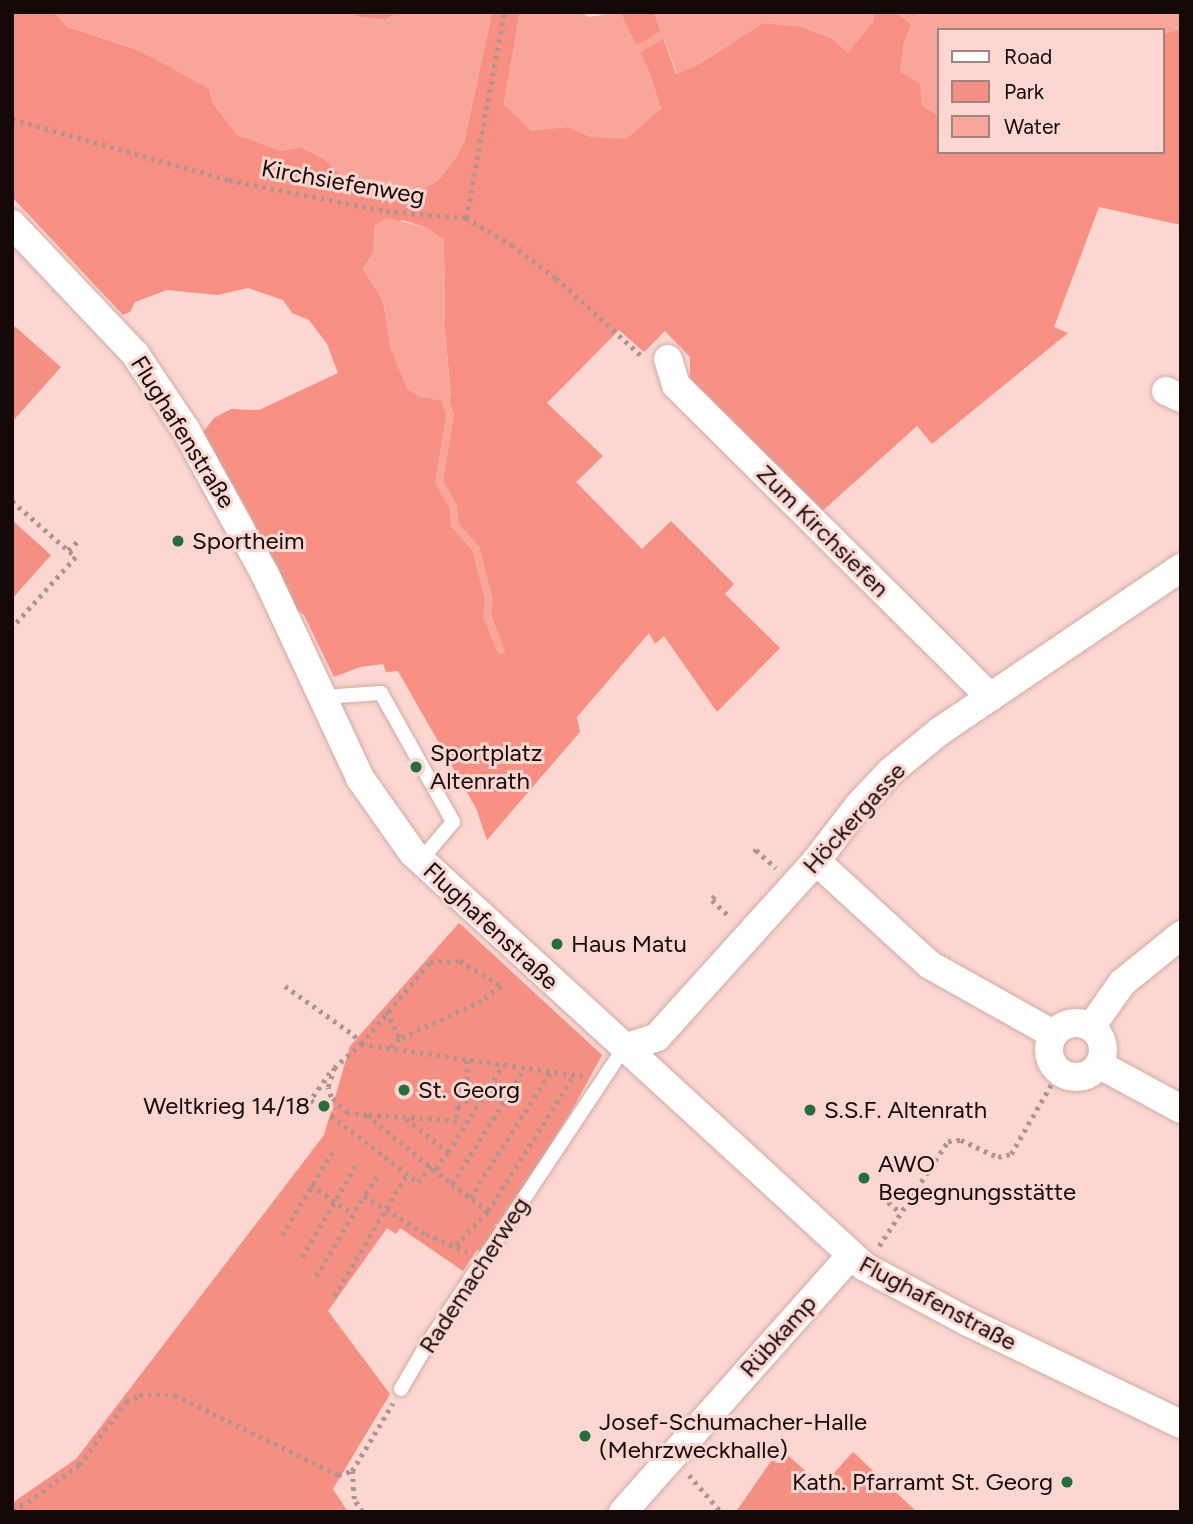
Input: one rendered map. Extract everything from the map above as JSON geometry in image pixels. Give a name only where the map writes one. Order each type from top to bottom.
[{"type":"street","name":"Flughafenstraße","points":[[12,224],[135,354],[186,430],[265,574],[360,778],[393,827],[421,860],[624,1048],[704,1117],[857,1261],[968,1322],[1178,1417]]},
{"type":"street","name":"Zum Kirchsiefen","points":[[668,359],[676,385],[990,697]]},
{"type":"street","name":"Höckergasse","points":[[624,1048],[657,1037],[816,860],[858,806],[890,772],[940,731],[1181,568]]},
{"type":"street","points":[[816,860],[930,965],[1054,1034]]},
{"type":"street","points":[[1091,1027],[1122,983],[1181,936]]},
{"type":"street","points":[[1069,1023],[1091,1027],[1102,1040],[1100,1065],[1081,1077],[1059,1071],[1049,1056],[1054,1034],[1069,1023]]},
{"type":"street","points":[[1100,1065],[1181,1109]]},
{"type":"street","name":"Rübkamp","points":[[623,1512],[672,1456],[857,1261]]},
{"type":"lane","points":[[323,697],[381,692],[453,822],[421,860]]},
{"type":"lane","name":"Rademacherweg","points":[[401,1389],[624,1048]]},
{"type":"path","points":[[504,12],[466,218],[512,245],[556,278],[638,356],[650,361],[668,359]]},
{"type":"path","name":"Kirchsiefenweg","points":[[12,119],[229,180],[386,211],[466,218]]},
{"type":"path","points":[[12,501],[76,557],[12,628]]},
{"type":"path","points":[[68,550],[79,540]]},
{"type":"path","points":[[754,852],[757,850],[773,865]]},
{"type":"path","points":[[390,1048],[400,1039],[482,1001],[503,984],[460,961],[430,962],[361,1044],[334,1068],[311,1100],[418,1182],[448,1152],[503,1065]]},
{"type":"path","points":[[285,986],[354,1035],[361,1044],[605,1080]]},
{"type":"path","points":[[387,1012],[400,1039]]},
{"type":"path","points":[[334,1068],[328,1087],[331,1097],[347,1113],[457,1121],[458,1105],[468,1101],[467,1060]]},
{"type":"path","points":[[452,1184],[525,1068]]},
{"type":"path","points":[[857,1261],[901,1213],[948,1141],[961,1140],[998,1157],[1011,1154],[1059,1071]]},
{"type":"path","points":[[470,1198],[550,1072]]},
{"type":"path","points":[[456,1245],[488,1211],[574,1075]]},
{"type":"path","points":[[367,1115],[488,1211]]},
{"type":"path","points":[[405,1119],[448,1152]]},
{"type":"path","points":[[282,1236],[334,1149]]},
{"type":"path","points":[[302,1256],[332,1199],[357,1163]]},
{"type":"path","points":[[334,1296],[406,1175]]},
{"type":"path","points":[[316,1276],[377,1177]]},
{"type":"path","points":[[311,1185],[353,1214]]},
{"type":"path","points":[[363,1196],[426,1234],[456,1245],[483,1261]]},
{"type":"path","points":[[888,1202],[901,1213]]},
{"type":"path","points":[[362,1512],[354,1499],[352,1471],[401,1389]]},
{"type":"path","points":[[12,1509],[28,1502],[79,1465],[126,1402],[139,1395],[175,1395],[338,1475],[352,1471]]},
{"type":"path","points":[[672,1456],[721,1512]]},
{"type":"green space","points":[[12,324],[61,367],[12,422]]},
{"type":"green space","points":[[12,520],[51,555],[12,599]]},
{"type":"green space","points":[[459,923],[602,1055],[571,1112],[503,1220],[482,1252],[477,1250],[463,1271],[400,1228],[396,1234],[387,1228],[328,1311],[390,1394],[333,1489],[348,1512],[12,1512],[12,1503],[76,1459],[324,1135],[350,1046]]},
{"type":"green space","points":[[780,1448],[822,1486],[853,1452],[917,1512],[736,1512]]},
{"type":"shaded area","points":[[12,12],[54,12],[68,27],[138,50],[187,74],[209,89],[213,104],[280,151],[300,147],[323,158],[350,184],[437,182],[464,142],[492,12],[520,12],[504,104],[531,130],[568,127],[591,137],[661,109],[649,72],[620,12],[654,12],[676,74],[701,63],[763,23],[799,26],[831,38],[872,23],[875,12],[916,12],[903,46],[921,84],[922,105],[937,115],[937,154],[1165,154],[1165,33],[1181,29],[1181,225],[1099,207],[1054,327],[1068,333],[932,444],[917,426],[818,515],[690,387],[690,357],[665,331],[644,352],[619,330],[547,403],[603,456],[576,482],[642,549],[671,521],[734,584],[725,594],[780,648],[717,712],[664,636],[655,644],[649,633],[577,717],[580,732],[487,840],[476,808],[398,671],[386,672],[383,664],[360,667],[334,677],[304,615],[295,609],[249,513],[203,432],[214,418],[231,409],[259,410],[338,373],[327,344],[309,320],[292,313],[283,300],[248,288],[217,295],[167,290],[135,302],[130,312],[123,315],[12,197]],"holes":[[[402,220],[425,227],[444,249],[445,331],[451,397],[446,402],[391,350],[383,301],[363,269],[373,253]]]},
{"type":"shaded area","points":[[350,12],[399,12],[385,20],[359,17]]},
{"type":"water","points":[[54,12],[350,12],[359,17],[385,20],[399,12],[492,12],[464,142],[437,182],[415,193],[363,188],[350,184],[323,158],[300,147],[280,151],[237,135],[213,104],[209,89],[138,50],[68,27]]},
{"type":"water","points":[[520,12],[580,12],[589,17],[620,12],[649,72],[661,109],[626,139],[591,137],[567,127],[531,131],[504,104]]},
{"type":"water","points":[[654,12],[875,12],[872,23],[848,53],[831,38],[799,26],[763,23],[701,63],[677,74]]},
{"type":"water","points":[[916,12],[1181,12],[1181,29],[1165,33],[1165,28],[937,28],[937,115],[922,105],[920,84],[900,72],[903,46]]},
{"type":"water","points":[[386,218],[425,227],[444,239],[445,331],[451,397],[446,402],[419,397],[407,389],[391,350],[383,301],[363,269],[373,253],[374,226]]},
{"type":"waterway","points":[[901,12],[912,20],[937,29]]},
{"type":"waterway","points":[[627,49],[638,49],[672,29]]},
{"type":"waterway","points":[[444,394],[450,415],[439,482],[453,506],[455,525],[476,549],[489,600],[487,616],[501,650]]},
{"type":"place","name":"Sportheim","points":[[178,541]]},
{"type":"place","name":"Sportplatz Altenrath","points":[[416,767]]},
{"type":"place","name":"Haus Matu","points":[[557,944]]},
{"type":"place","name":"St. Georg","points":[[404,1090]]},
{"type":"place","name":"Weltkrieg 14/18","points":[[324,1106]]},
{"type":"place","name":"S.S.F. Altenrath","points":[[810,1110]]},
{"type":"place","name":"AWO Begegnungsstätte","points":[[864,1178]]},
{"type":"place","name":"Josef-Schumacher-Halle (Mehrzweckhalle)","points":[[585,1436]]},
{"type":"place","name":"Kath. Pfarramt St. Georg","points":[[1067,1482]]}]
